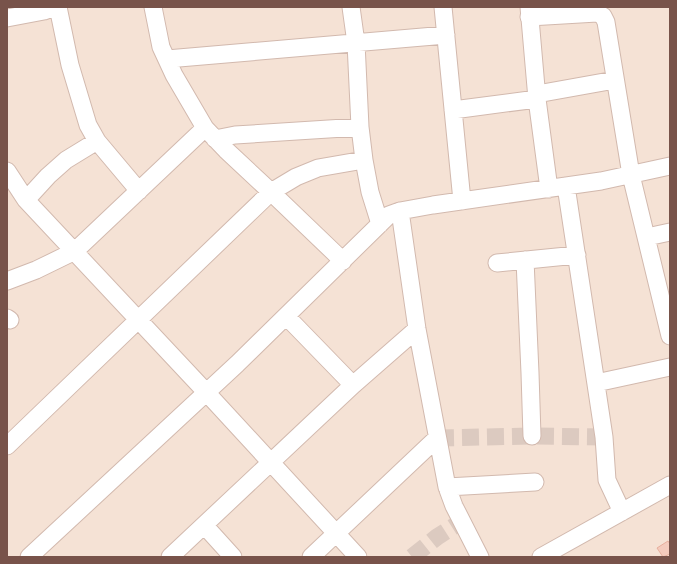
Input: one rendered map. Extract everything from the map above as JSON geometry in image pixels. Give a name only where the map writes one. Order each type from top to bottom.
[{"type":"street","points":[[7,18],[44,11],[55,7]]},
{"type":"street","points":[[58,7],[70,65],[88,125],[97,142],[139,191]]},
{"type":"street","points":[[153,7],[161,47],[174,74],[210,133],[342,261]]},
{"type":"street","points":[[351,7],[356,43],[360,127],[364,160],[370,192],[380,224]]},
{"type":"street","points":[[443,7],[462,201]]},
{"type":"street","points":[[549,189],[537,96],[529,12],[597,13],[603,16],[606,22],[631,175],[647,237],[665,292],[670,336]]},
{"type":"street","points":[[167,59],[446,35]]},
{"type":"street","points":[[453,110],[537,96],[615,80]]},
{"type":"street","points":[[7,281],[36,270],[75,252],[139,191],[210,133],[252,134],[360,127]]},
{"type":"street","points":[[26,200],[48,176],[66,160],[97,142]]},
{"type":"street","points":[[7,446],[271,192],[296,177],[318,168],[364,160]]},
{"type":"street","points":[[29,557],[286,316],[389,215],[400,211],[462,201],[601,181],[670,166]]},
{"type":"street","points":[[7,171],[26,200],[358,557]]},
{"type":"street","points":[[566,186],[604,437],[607,480],[622,512]]},
{"type":"street","points":[[400,211],[416,328],[447,487],[454,506],[480,557]]},
{"type":"street","points":[[647,237],[670,232]]},
{"type":"street","points":[[497,263],[576,255]]},
{"type":"street","points":[[525,260],[532,436]]},
{"type":"street","points":[[286,316],[353,385]]},
{"type":"street","points":[[170,557],[353,385],[416,328]]},
{"type":"street","points":[[596,383],[670,367]]},
{"type":"street","points":[[311,557],[437,438]]},
{"type":"street","points":[[447,487],[535,482]]},
{"type":"street","points":[[541,557],[566,551],[622,512],[670,485]]},
{"type":"street","points":[[204,525],[232,557]]},
{"type":"shaded area","points":[[7,7],[670,7],[670,557],[7,557]]},
{"type":"building","points":[[668,541],[670,544],[670,554],[663,557],[657,548]]},
{"type":"tunnel","points":[[437,438],[532,436],[604,437]]},
{"type":"tunnel","points":[[412,557],[437,537],[462,521]]}]
